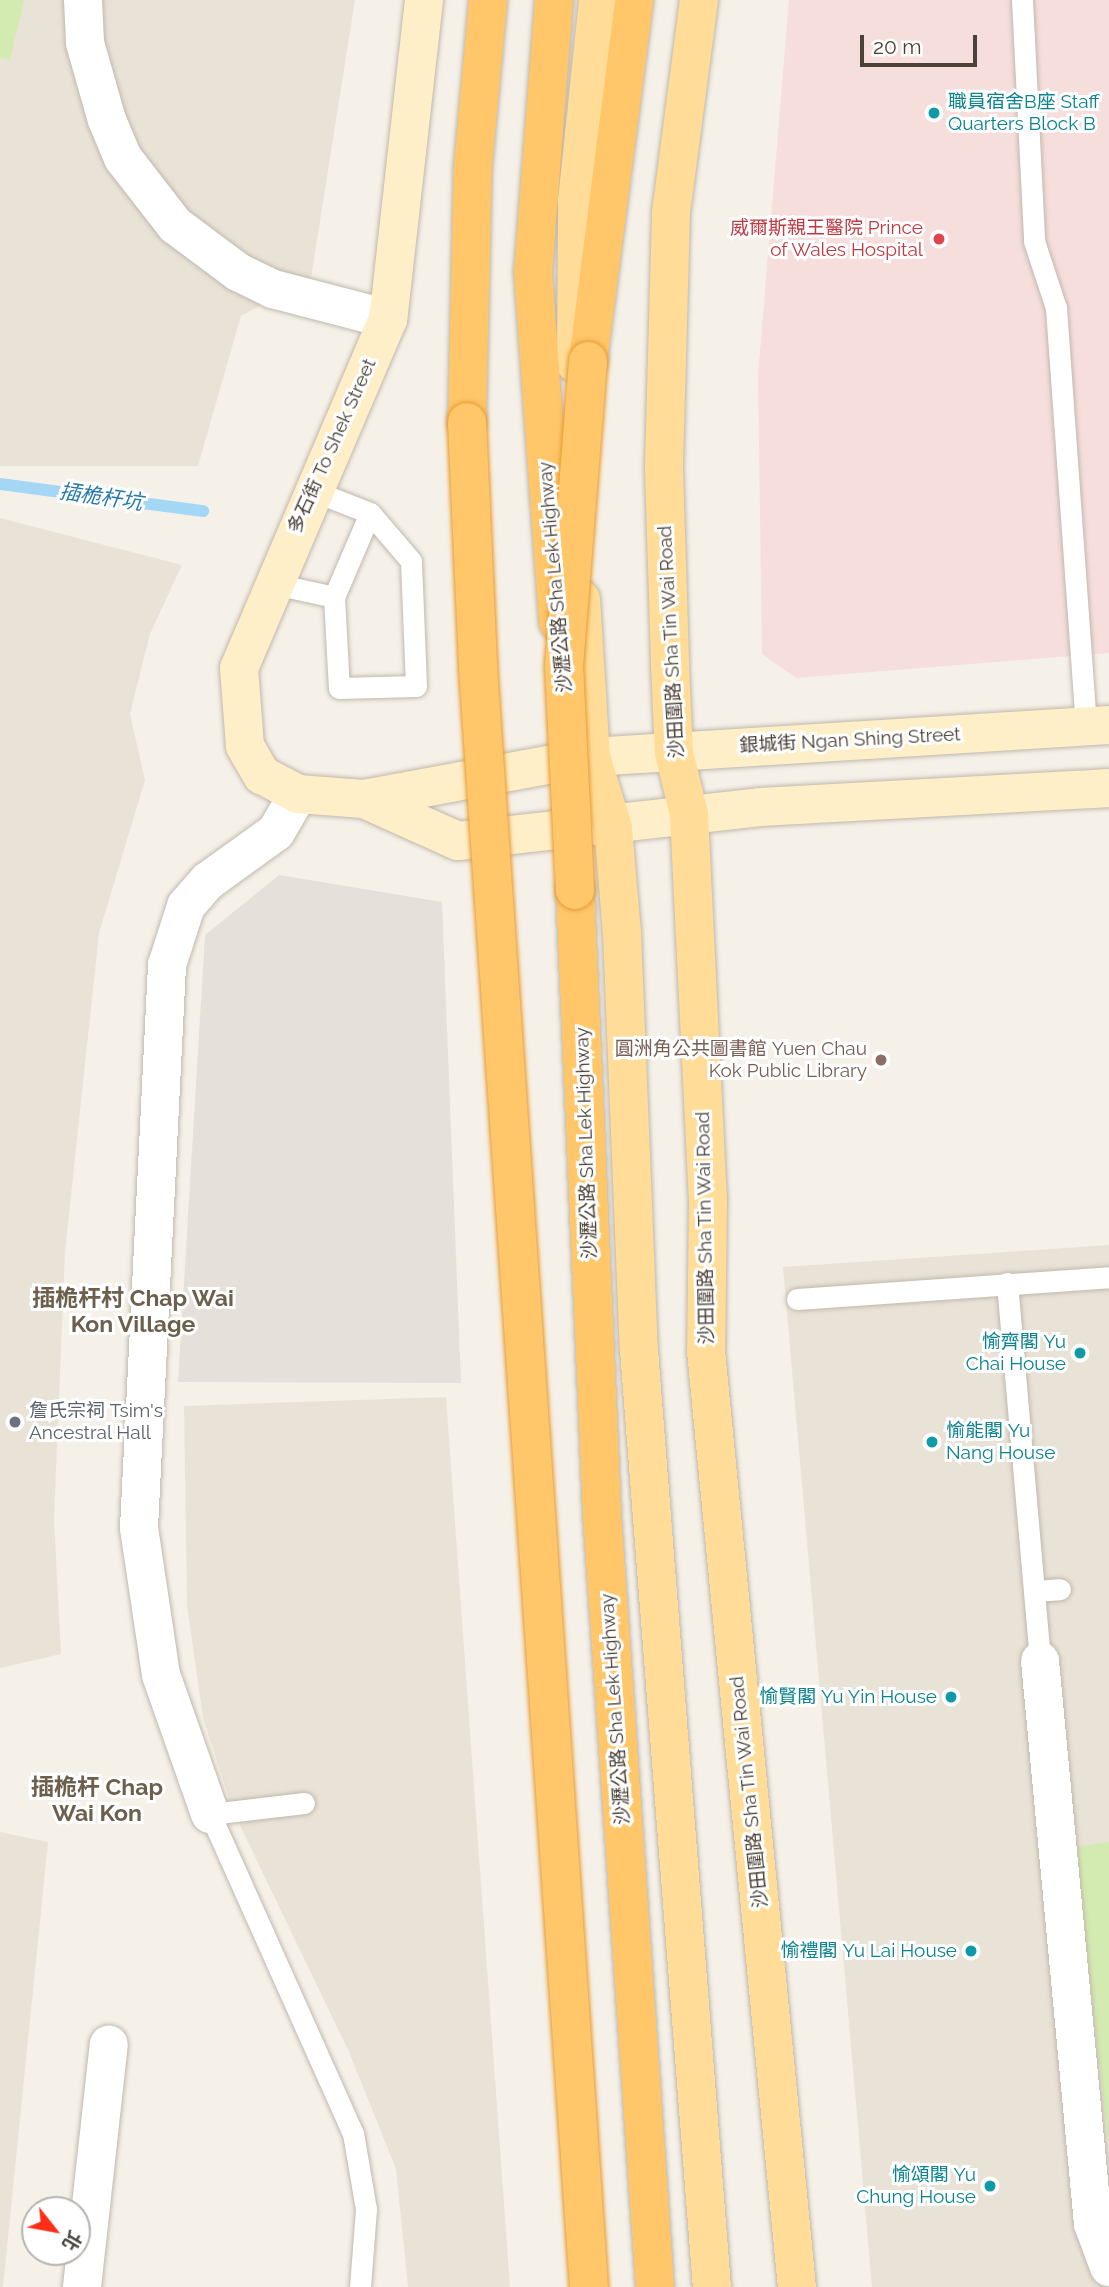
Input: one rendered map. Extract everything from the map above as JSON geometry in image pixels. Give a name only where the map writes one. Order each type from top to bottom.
[{"type":"highway","points":[[488,0],[467,341],[478,668],[589,2287]]},
{"type":"highway","name":"沙瀝公路 Sha Lek Highway","points":[[554,0],[534,285],[564,666],[602,1514],[655,2287]]},
{"type":"highway","points":[[564,666],[588,361],[634,0]]},
{"type":"main road","points":[[598,0],[574,272],[578,539],[591,757],[613,828],[639,1350],[712,2287]]},
{"type":"main road","name":"沙田圍路 Sha Tin Wai Road","points":[[699,0],[670,228],[664,470],[674,753],[689,814],[708,1198],[706,1351],[797,2287]]},
{"type":"street","points":[[83,0],[85,43],[107,120],[123,158],[174,225],[238,272],[273,289],[388,319]]},
{"type":"street","name":"多石街 To Shek Street","points":[[424,0],[388,319],[314,491],[270,583],[239,668],[238,708],[245,746],[262,775],[298,794],[364,799],[591,757]]},
{"type":"street","name":"銀城街 Ngan Shing Street","points":[[591,757],[1097,726]]},
{"type":"street","points":[[613,828],[689,814],[1109,788]]},
{"type":"street","points":[[210,1814],[161,1675],[139,1528],[167,965],[186,906],[220,871],[268,840],[298,794]]},
{"type":"street","name":"多石街 To Shek Street","points":[[364,799],[458,841],[613,828]]},
{"type":"street","points":[[1040,1661],[1093,2224],[1109,2267]]},
{"type":"street","points":[[82,2287],[109,2044]]},
{"type":"lane","points":[[1022,0],[1034,241],[1056,308],[1097,726]]},
{"type":"lane","points":[[314,491],[370,513],[411,561],[416,686],[339,688],[334,597],[370,513]]},
{"type":"lane","points":[[270,583],[334,597]]},
{"type":"lane","points":[[797,1299],[1109,1278]]},
{"type":"lane","points":[[1007,1283],[1040,1661]]},
{"type":"lane","points":[[1034,1591],[1060,1589]]},
{"type":"lane","points":[[304,1803],[210,1814],[355,2141],[366,2209],[360,2287]]},
{"type":"shaded area","points":[[0,0],[355,0],[311,278],[241,316],[198,466],[0,466]]},
{"type":"shaded area","name":"威爾斯親王醫院 Prince of Wales Hospital","points":[[789,0],[1109,0],[1109,653],[796,678],[762,654],[758,375]]},
{"type":"shaded area","points":[[0,518],[182,565],[150,634],[130,714],[145,780],[99,933],[65,1252],[54,1519],[61,1654],[0,1668]]},
{"type":"shaded area","points":[[279,875],[442,902],[461,1383],[178,1382],[205,935]]},
{"type":"shaded area","points":[[1109,1245],[1109,2287],[872,2287],[783,1267]]},
{"type":"shaded area","points":[[446,1397],[510,2287],[408,2287],[396,2169],[349,2052],[233,1811],[203,1718],[187,1605],[184,1406]]},
{"type":"shaded area","points":[[0,1832],[48,1842],[3,2287],[0,2287]]},
{"type":"green space","points":[[0,0],[24,0],[10,60],[0,58]]},
{"type":"green space","points":[[1109,1842],[1109,2147],[1075,1847]]},
{"type":"waterway","name":"插桅杆坑","points":[[0,484],[203,511]]},
{"type":"place","name":"職員宿舍B座 Staff Quarters Block B","points":[[934,113]]},
{"type":"place","name":"威爾斯親王醫院 Prince of Wales Hospital","points":[[939,239]]},
{"type":"place","name":"圓洲角公共圖書館 Yuen Chau Kok Public Library","points":[[881,1060]]},
{"type":"place","name":"愉齊閣 Yu Chai House","points":[[1080,1353]]},
{"type":"place","name":"詹氏宗祠 Tsim's Ancestral Hall","points":[[15,1422]]},
{"type":"place","name":"愉能閣 Yu Nang House","points":[[932,1442]]},
{"type":"place","name":"愉賢閣 Yu Yin House","points":[[951,1697]]},
{"type":"place","name":"愉禮閣 Yu Lai House","points":[[971,1951]]},
{"type":"place","name":"愉頌閣 Yu Chung House","points":[[990,2186]]},
{"type":"district","name":"插桅杆村 Chap Wai Kon Village","points":[[133,1311]]},
{"type":"district","name":"插桅杆 Chap Wai Kon","points":[[97,1800]]}]
